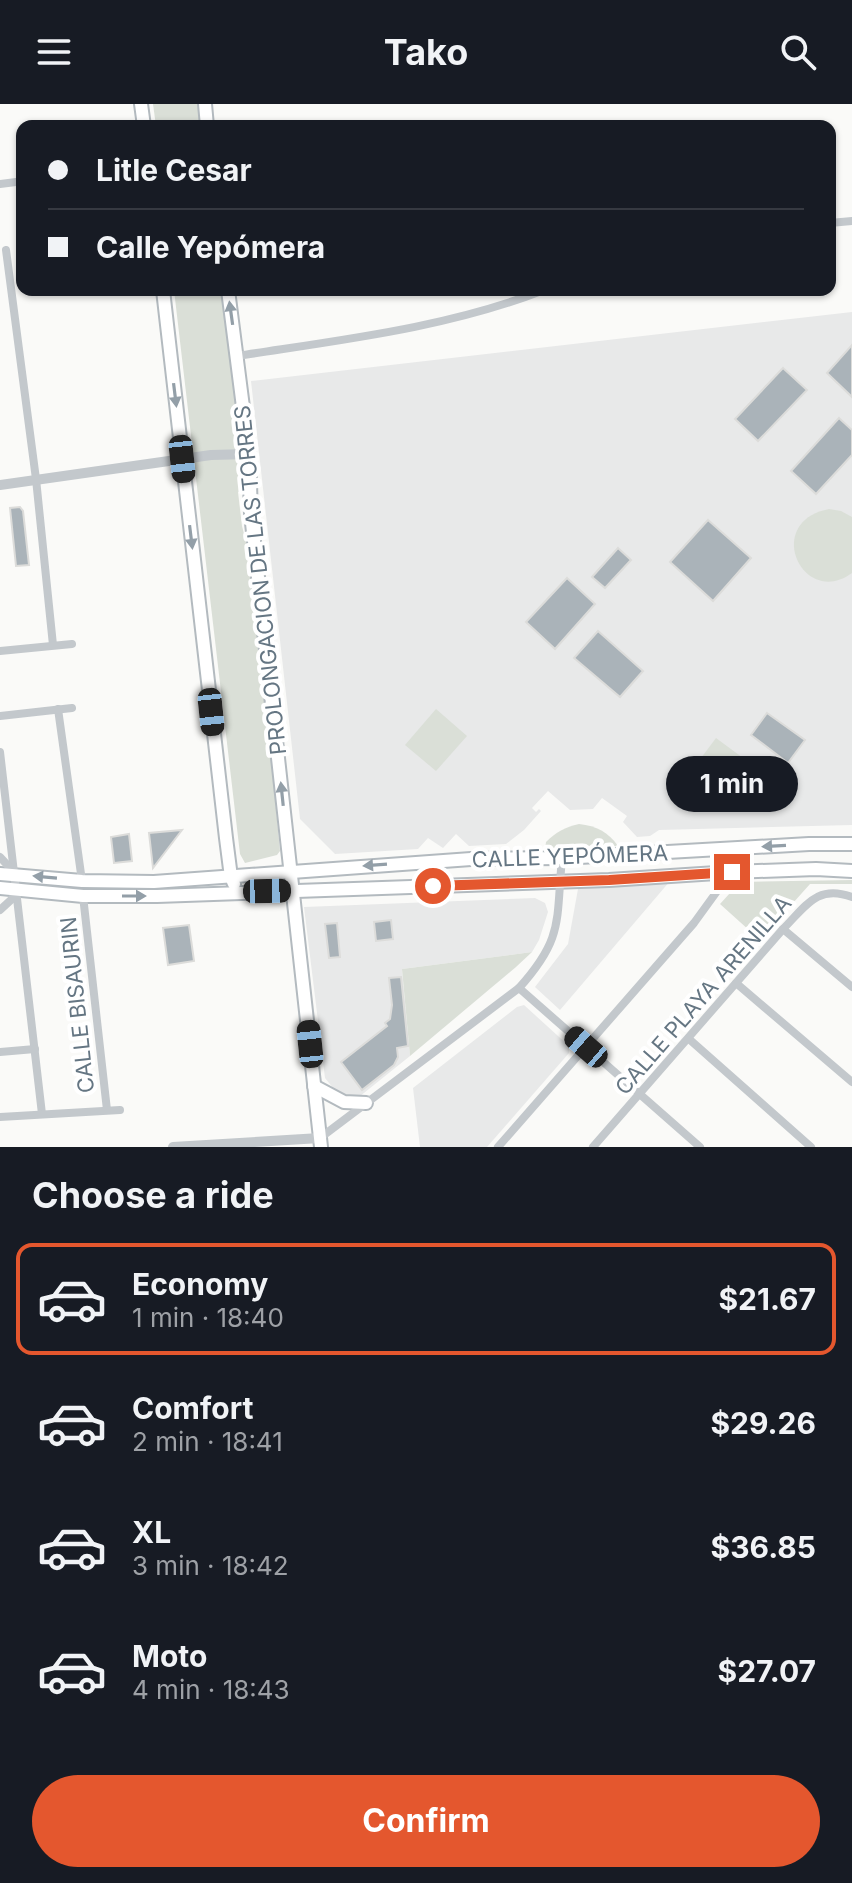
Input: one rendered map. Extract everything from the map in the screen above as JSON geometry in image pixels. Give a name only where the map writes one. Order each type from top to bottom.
[{"type":"main road","points":[[164,296],[231,877],[242,891]]},
{"type":"main road","name":"PROLONGACION DE LAS TORRES","points":[[229,296],[249,454],[247,474],[251,514],[320,1142]]},
{"type":"main road","name":"CALLE YEPÓMERA","points":[[0,874],[82,881],[154,882],[471,859],[562,858],[852,844]]},
{"type":"main road","name":"CALLE YEPÓMERA","points":[[0,888],[83,896],[195,895],[560,882],[732,872],[852,871]]},
{"type":"main road","points":[[314,1086],[344,1102],[366,1103]]},
{"type":"street","points":[[0,184],[16,182]]},
{"type":"street","points":[[3,250],[36,479],[53,645]]},
{"type":"street","points":[[237,356],[389,332],[528,296]]},
{"type":"street","points":[[0,485],[211,455],[249,454]]},
{"type":"street","points":[[0,651],[72,644]]},
{"type":"street","points":[[0,716],[72,708]]},
{"type":"street","points":[[58,709],[82,881]]},
{"type":"street","points":[[0,752],[42,1114]]},
{"type":"street","points":[[0,857],[16,875]]},
{"type":"street","points":[[173,1147],[320,1142],[366,1103],[519,988],[539,966],[554,937],[562,858]]},
{"type":"street","points":[[498,1147],[694,923],[732,872]]},
{"type":"street","points":[[0,910],[17,890]]},
{"type":"street","name":"CALLE PLAYA ARENILLA","points":[[593,1147],[783,929],[821,893],[852,897]]},
{"type":"street","name":"CALLE BISAURIN","points":[[83,896],[107,1110]]},
{"type":"street","points":[[783,929],[852,987]]},
{"type":"street","points":[[736,983],[852,1082]]},
{"type":"street","points":[[519,988],[700,1147]]},
{"type":"street","points":[[689,1039],[811,1147]]},
{"type":"street","points":[[0,1052],[35,1049]]},
{"type":"street","points":[[0,1117],[120,1110]]},
{"type":"shaded area","points":[[153,104],[203,104],[205,120],[155,120]]},
{"type":"shaded area","points":[[175,296],[229,296],[237,356],[246,489],[238,492],[242,526],[254,573],[280,851],[277,855],[245,863],[240,854]]},
{"type":"shaded area","points":[[852,312],[852,825],[659,830],[650,836],[637,837],[623,822],[627,816],[602,798],[593,809],[570,810],[548,791],[532,808],[536,812],[541,811],[506,844],[469,846],[456,834],[443,848],[428,838],[418,849],[335,854],[300,819],[251,381]]},
{"type":"shaded area","points":[[829,509],[852,517],[852,573],[834,581],[818,580],[806,572],[797,559],[794,544],[797,530],[809,517]]},
{"type":"shaded area","points":[[436,709],[467,736],[436,771],[405,745]]},
{"type":"shaded area","points":[[716,738],[777,783],[756,808],[695,766]]},
{"type":"shaded area","points":[[579,824],[602,830],[618,846],[545,850],[546,842],[553,835]]},
{"type":"shaded area","points":[[852,880],[852,884],[810,884],[760,940],[720,904],[740,882]]},
{"type":"shaded area","points":[[670,881],[560,1010],[535,987],[568,944],[578,889]]},
{"type":"shaded area","points":[[535,898],[545,903],[548,912],[532,952],[402,969],[410,1056],[354,1101],[342,1099],[325,1078],[304,907]]},
{"type":"shaded area","points":[[532,952],[516,967],[410,1056],[402,969]]},
{"type":"shaded area","points":[[524,1005],[569,1046],[569,1053],[487,1147],[420,1147],[413,1088],[517,1007]]},
{"type":"building","points":[[852,345],[852,397],[827,373]]},
{"type":"building","points":[[783,368],[807,390],[758,441],[735,419]]},
{"type":"building","points":[[839,418],[852,430],[852,455],[816,494],[791,471]]},
{"type":"building","points":[[20,507],[29,565],[16,566],[10,508]]},
{"type":"building","points":[[708,520],[751,558],[713,601],[670,562]]},
{"type":"building","points":[[618,548],[631,560],[605,588],[592,577]]},
{"type":"building","points":[[567,578],[595,604],[555,649],[526,622]]},
{"type":"building","points":[[598,631],[643,671],[620,697],[574,658]]},
{"type":"building","points":[[767,713],[805,740],[788,763],[751,735]]},
{"type":"building","points":[[182,830],[153,868],[149,833]]},
{"type":"building","points":[[129,834],[132,861],[114,863],[111,837]]},
{"type":"building","points":[[391,920],[393,939],[376,941],[374,922]]},
{"type":"building","points":[[337,923],[340,957],[329,958],[325,924]]},
{"type":"building","points":[[189,925],[194,961],[168,965],[163,928]]},
{"type":"building","points":[[401,977],[408,1046],[397,1048],[398,1057],[394,1065],[362,1090],[341,1062],[387,1026],[385,1023],[390,1019],[392,1005],[389,978]]},
{"type":"route","points":[[433,886],[732,872]]}]
